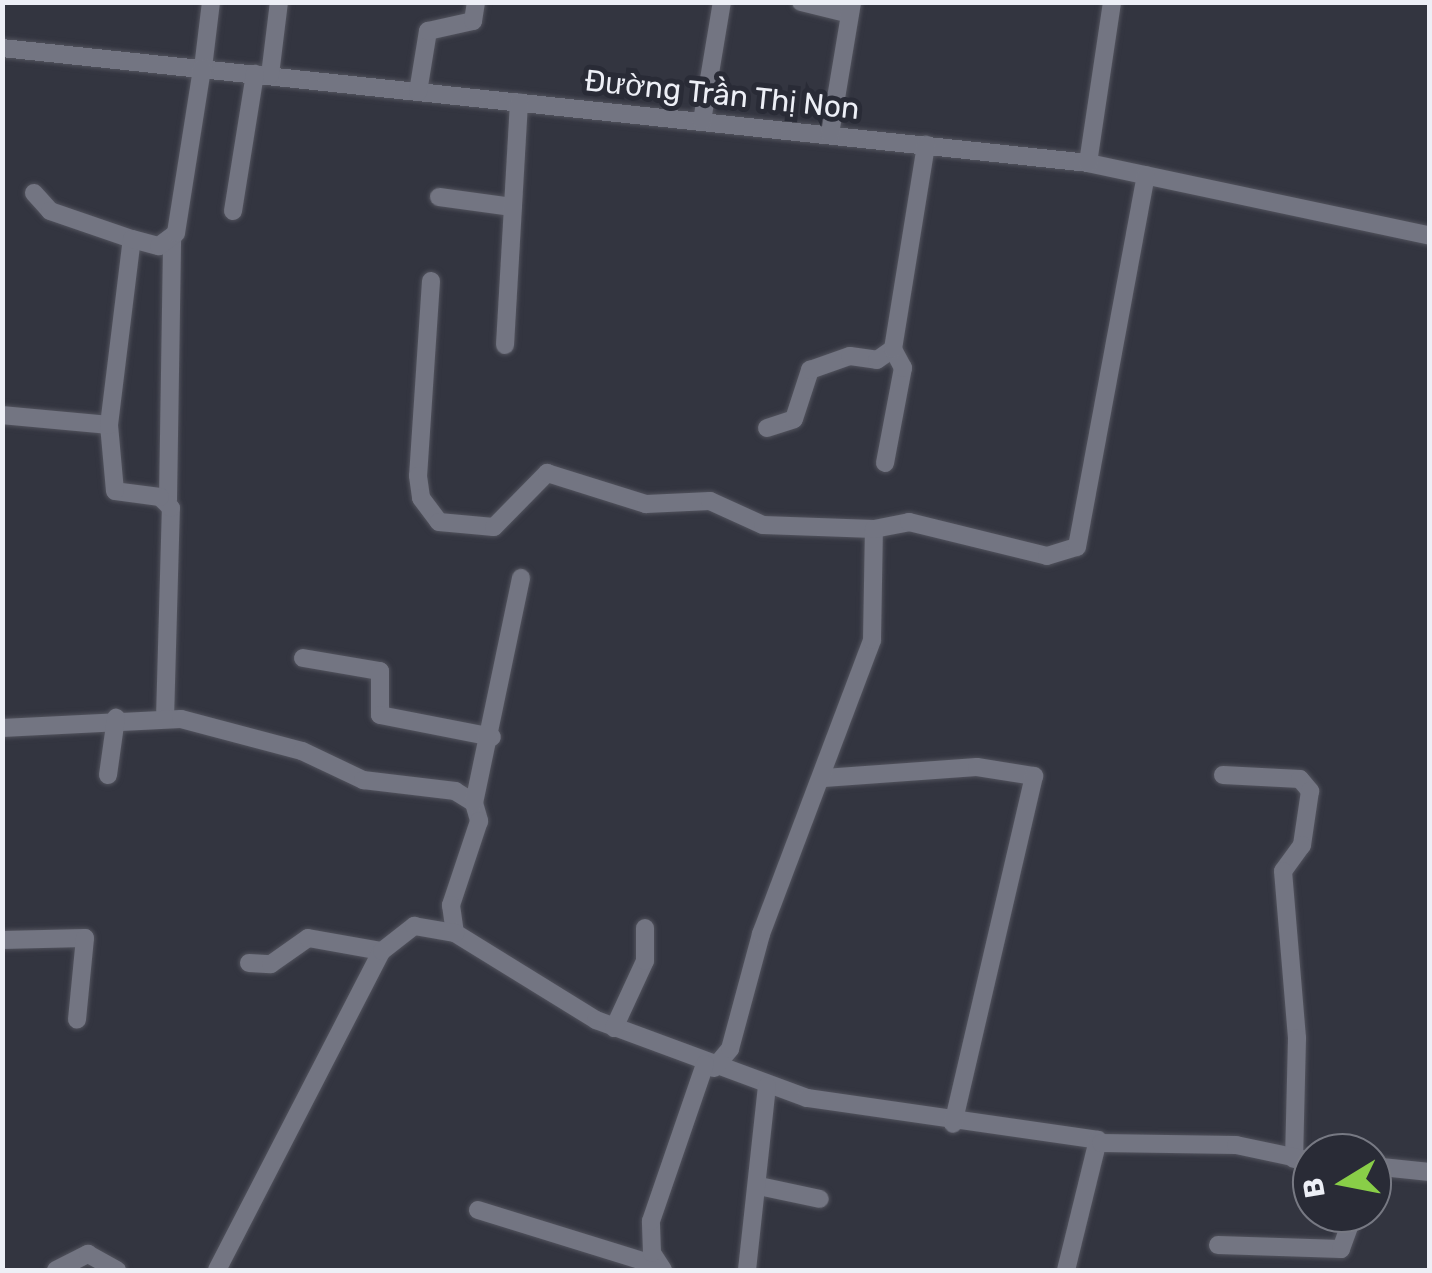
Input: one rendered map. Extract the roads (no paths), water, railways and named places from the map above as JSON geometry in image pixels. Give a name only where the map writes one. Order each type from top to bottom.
[{"type":"street","points":[[166,718],[172,240],[211,2]]},
{"type":"street","points":[[233,211],[279,2]]},
{"type":"street","points":[[418,92],[428,31],[473,22],[476,2]]},
{"type":"street","points":[[702,121],[722,2]]},
{"type":"street","points":[[801,2],[851,8],[830,134]]},
{"type":"street","points":[[1088,163],[1112,2]]},
{"type":"street","name":"Đường Trần Thị Non","points":[[2,48],[1088,163],[1430,236]]},
{"type":"street","points":[[505,345],[519,102]]},
{"type":"street","points":[[885,464],[902,368],[893,349],[926,144]]},
{"type":"street","points":[[431,281],[418,476],[421,498],[440,522],[494,527],[547,473],[646,504],[710,501],[763,525],[874,529],[909,522],[1047,556],[1077,546],[1146,175]]},
{"type":"street","points":[[34,193],[50,211],[159,246],[172,240]]},
{"type":"street","points":[[439,197],[512,208]]},
{"type":"street","points":[[132,238],[126,342],[109,425],[115,491],[168,500]]},
{"type":"street","points":[[767,428],[794,419],[810,370],[850,356],[877,360],[893,349]]},
{"type":"street","points":[[2,415],[109,425]]},
{"type":"street","points":[[478,1210],[660,1268],[651,1221],[709,1066],[730,1049],[761,934],[824,778],[872,640],[874,529]]},
{"type":"street","points":[[455,933],[451,905],[479,821],[474,803],[492,737],[521,578]]},
{"type":"street","points":[[304,658],[380,670],[380,715],[492,737]]},
{"type":"street","points":[[108,775],[116,718]]},
{"type":"street","points":[[2,728],[116,718],[166,718],[302,751],[363,780],[455,790],[474,803]]},
{"type":"street","points":[[824,778],[977,767],[1034,776],[953,1124]]},
{"type":"street","points":[[1223,776],[1300,779],[1310,791],[1302,845],[1283,871],[1302,1133]]},
{"type":"street","points":[[217,1270],[382,951],[414,926],[455,933],[614,1028],[767,1086],[953,1124],[1100,1143],[1236,1145],[1292,1158]]},
{"type":"street","points":[[614,1028],[645,960],[645,928]]},
{"type":"street","points":[[2,940],[85,938],[77,1020]]},
{"type":"street","points":[[250,964],[271,964],[308,938],[382,951]]},
{"type":"street","points":[[746,1270],[760,1186],[767,1086]]},
{"type":"street","points":[[1066,1270],[1100,1143]]},
{"type":"street","points":[[1392,1168],[1430,1172]]},
{"type":"street","points":[[760,1186],[820,1198]]},
{"type":"street","points":[[1218,1245],[1341,1248],[1347,1233]]},
{"type":"street","points":[[56,1270],[88,1254],[117,1270]]}]
